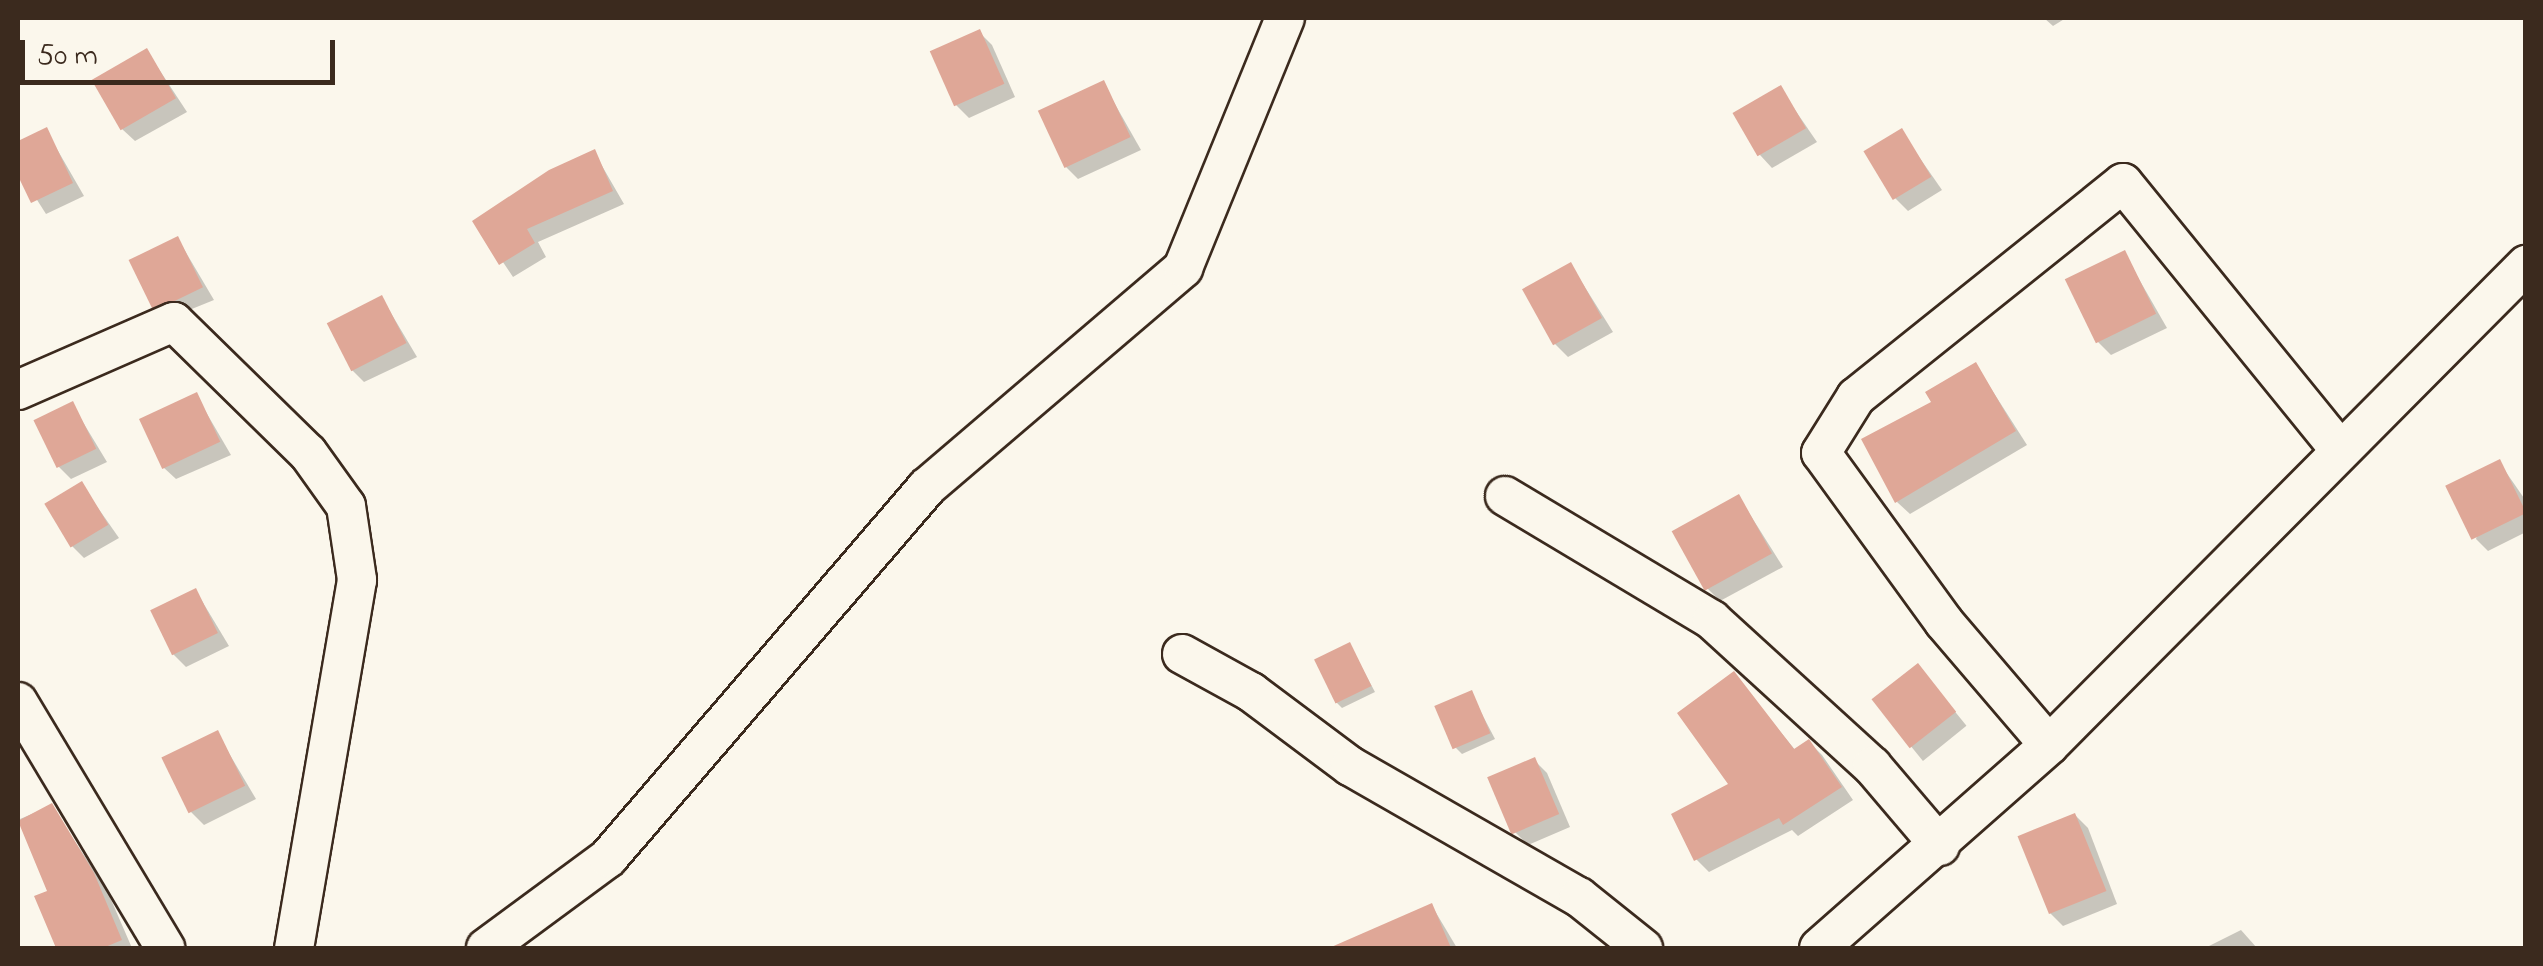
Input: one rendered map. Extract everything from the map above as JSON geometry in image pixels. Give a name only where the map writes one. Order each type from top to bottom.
[{"type":"street","points":[[486,948],[608,858],[927,486],[1183,268],[1285,18]]},
{"type":"street","points":[[2050,745],[1944,622],[1821,453],[1856,397],[2123,183],[2339,448]]},
{"type":"street","points":[[1819,948],[1940,846],[2050,745],[2339,448],[2526,264]]},
{"type":"street","points":[[18,390],[174,322],[308,453],[346,506],[357,580],[294,948]]},
{"type":"street","points":[[1505,496],[1712,620],[1872,766],[1940,846]]},
{"type":"street","points":[[1182,654],[1251,692],[1365,775],[1579,897],[1643,948]]},
{"type":"street","points":[[21,719],[164,948]]},
{"type":"building","points":[[980,29],[1004,84],[954,106],[930,51]]},
{"type":"building","points":[[147,48],[176,98],[121,130],[92,80]]},
{"type":"building","points":[[1104,80],[1131,137],[1064,168],[1038,111]]},
{"type":"building","points":[[1781,85],[1806,128],[1758,156],[1733,113]]},
{"type":"building","points":[[47,127],[73,183],[31,203],[18,176],[18,141]]},
{"type":"building","points":[[1902,128],[1931,177],[1893,200],[1863,151]]},
{"type":"building","points":[[595,149],[613,191],[527,229],[535,243],[499,265],[472,221],[549,170]]},
{"type":"building","points":[[178,236],[203,287],[154,311],[129,260]]},
{"type":"building","points":[[2125,250],[2156,314],[2096,343],[2065,279]]},
{"type":"building","points":[[1571,262],[1602,318],[1553,345],[1522,289]]},
{"type":"building","points":[[382,295],[407,343],[351,371],[327,323]]},
{"type":"building","points":[[1976,362],[2016,431],[1895,503],[1861,439],[1931,402],[1925,392]]},
{"type":"building","points":[[197,392],[220,442],[162,469],[139,419]]},
{"type":"building","points":[[73,401],[96,449],[57,468],[33,420]]},
{"type":"building","points":[[2500,459],[2526,513],[2471,540],[2445,486]]},
{"type":"building","points":[[82,481],[108,525],[71,547],[44,504]]},
{"type":"building","points":[[1739,494],[1772,553],[1705,591],[1672,531]]},
{"type":"building","points":[[196,588],[218,633],[172,655],[150,610]]},
{"type":"building","points":[[1350,642],[1371,686],[1336,704],[1314,660]]},
{"type":"building","points":[[1918,663],[1956,712],[1910,748],[1872,699]]},
{"type":"building","points":[[1734,671],[1794,749],[1809,739],[1842,787],[1783,825],[1779,818],[1694,861],[1671,814],[1728,784],[1677,713]]},
{"type":"building","points":[[1472,690],[1490,733],[1453,749],[1434,706]]},
{"type":"building","points":[[218,730],[245,786],[189,813],[161,758]]},
{"type":"building","points":[[1535,757],[1559,814],[1511,834],[1487,777]]},
{"type":"building","points":[[52,803],[94,873],[122,940],[103,948],[56,948],[34,896],[47,891],[18,821]]},
{"type":"building","points":[[2075,813],[2106,891],[2049,914],[2018,836]]},
{"type":"building","points":[[1432,903],[1451,948],[1329,948]]}]
